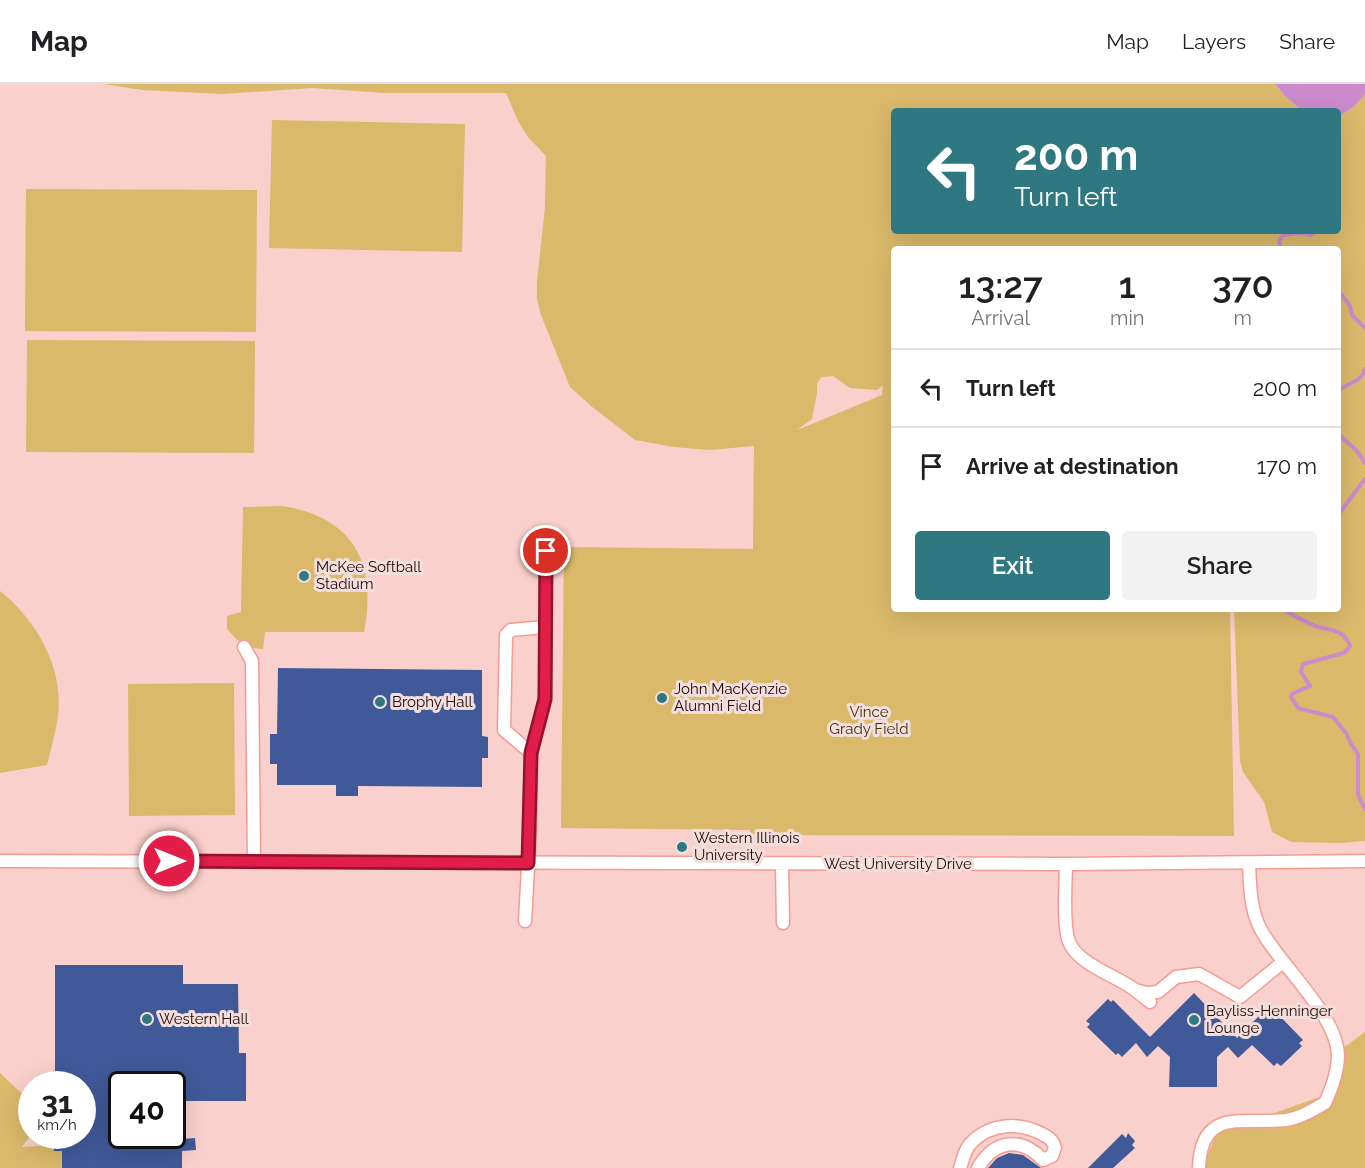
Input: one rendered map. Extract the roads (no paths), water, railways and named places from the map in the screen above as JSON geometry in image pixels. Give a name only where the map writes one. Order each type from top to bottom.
[{"type":"street","points":[[525,921],[531,753],[545,699],[546,551]]},
{"type":"street","points":[[531,753],[504,730],[506,635],[512,630],[545,627]]},
{"type":"street","points":[[244,647],[252,661],[254,862]]},
{"type":"street","name":"West University Drive","points":[[0,861],[782,864],[1365,861]]},
{"type":"street","points":[[1199,1168],[1202,1145],[1208,1134],[1217,1126],[1230,1121],[1272,1121],[1299,1116],[1325,1103],[1335,1080],[1338,1055],[1336,1040],[1312,997],[1260,929],[1250,890],[1250,863]]},
{"type":"street","points":[[782,864],[783,922]]},
{"type":"street","points":[[1066,864],[1066,924],[1069,944],[1074,951],[1099,970],[1150,1002]]},
{"type":"street","points":[[1134,990],[1147,993],[1158,992],[1176,977],[1199,974],[1240,997],[1283,962]]},
{"type":"street","points":[[960,1168],[969,1144],[981,1134],[1011,1125],[1032,1128],[1052,1139],[1055,1147],[1052,1156],[1043,1160],[1037,1153],[1024,1146],[1013,1144],[1000,1146],[987,1154],[978,1168]]},
{"type":"waterway","points":[[1280,246],[1279,241],[1283,235],[1292,234]]},
{"type":"waterway","points":[[1306,234],[1312,234]]},
{"type":"waterway","points":[[1341,294],[1350,306],[1352,315],[1365,328]]},
{"type":"waterway","points":[[1341,389],[1358,380],[1365,369]]},
{"type":"waterway","points":[[1341,437],[1357,451],[1365,463]]},
{"type":"waterway","points":[[1341,511],[1365,479]]},
{"type":"waterway","points":[[1289,612],[1319,627],[1341,634],[1350,646],[1344,653],[1303,664],[1301,672],[1310,686],[1292,694],[1291,697],[1298,708],[1333,717],[1346,733],[1358,754],[1358,795],[1365,809]]},
{"type":"place","name":"McKee Softball Stadium","points":[[304,576]]},
{"type":"place","name":"John MacKenzie Alumni Field","points":[[662,698]]},
{"type":"place","name":"Brophy Hall","points":[[380,702]]},
{"type":"place","name":"Western Illinois University","points":[[682,847]]},
{"type":"place","name":"Western Hall","points":[[147,1019]]},
{"type":"place","name":"Bayliss-Henninger Lounge","points":[[1194,1020]]},
{"type":"park label","name":"Vince Grady Field","points":[[869,720]]}]
